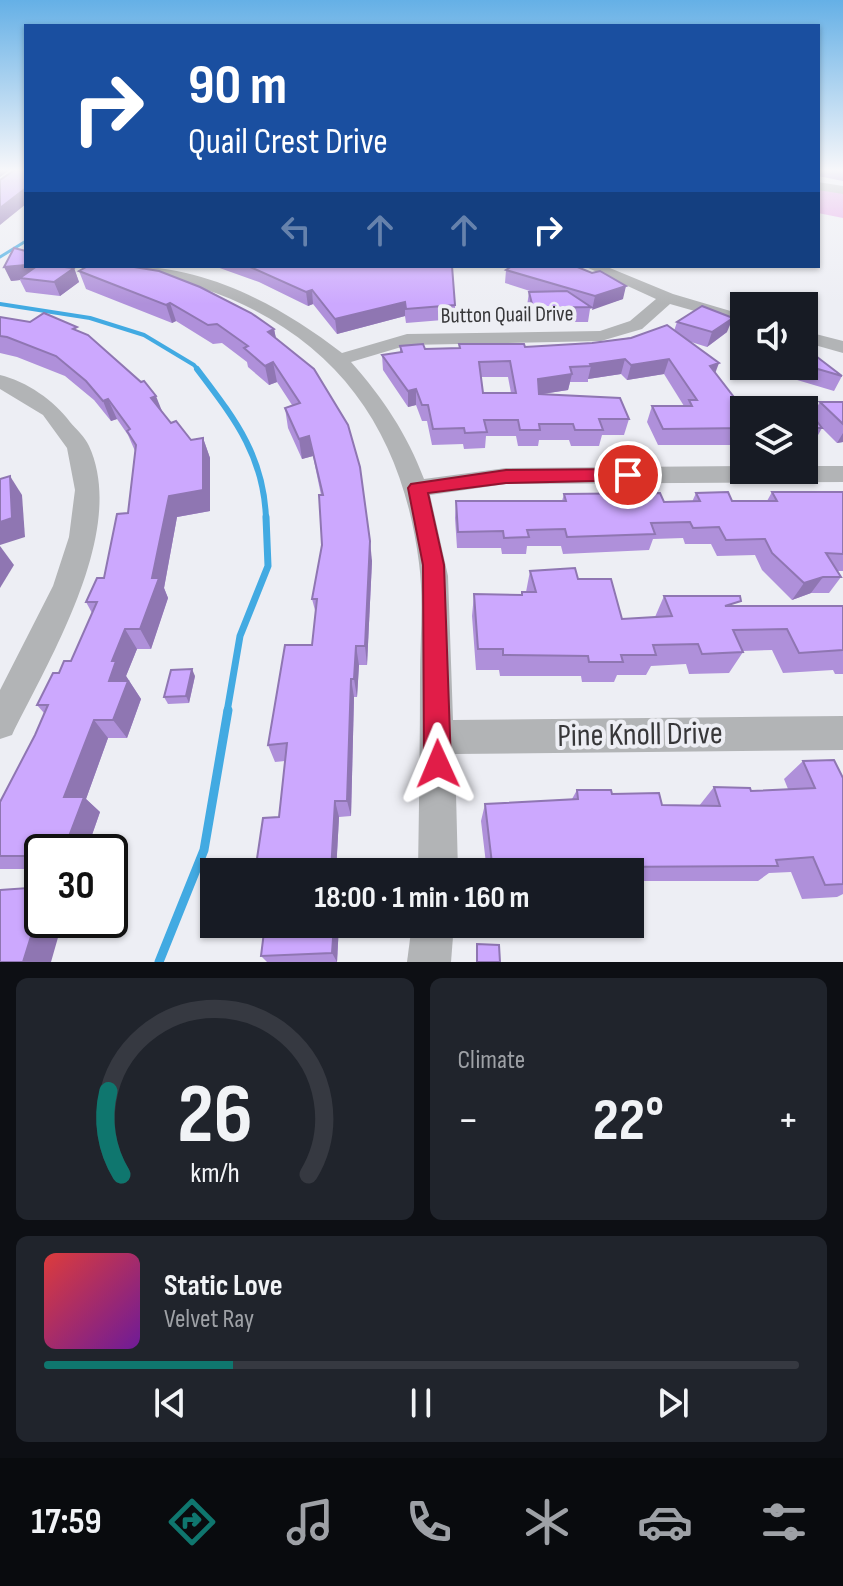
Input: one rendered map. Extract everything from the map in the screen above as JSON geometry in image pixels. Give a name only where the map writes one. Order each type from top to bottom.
[{"type":"street","points":[[144,268],[187,277],[240,295],[303,330],[339,360],[379,406],[396,434],[417,488],[433,565],[438,858]]},
{"type":"street","points":[[597,268],[667,298],[730,316]]},
{"type":"street","name":"Button Quail Drive","points":[[339,360],[407,340],[601,336],[646,320],[667,298]]},
{"type":"street","points":[[818,340],[843,347]]},
{"type":"street","points":[[0,381],[40,401],[70,432],[83,458],[89,501],[81,545],[67,587],[0,723]]},
{"type":"street","points":[[417,488],[506,476],[843,474]]},
{"type":"street","name":"Pine Knoll Drive","points":[[437,737],[843,733]]},
{"type":"street","points":[[429,962],[432,938]]},
{"type":"shaded area","points":[[822,214],[843,214],[843,218]]},
{"type":"building","points":[[14,248],[24,250],[24,265],[4,267]]},
{"type":"building","points":[[34,268],[74,268],[54,282],[20,278]]},
{"type":"building","points":[[84,268],[140,268],[159,271],[200,287],[251,313],[274,329],[268,332],[314,369],[348,425],[360,467],[370,541],[365,646],[356,646],[354,679],[351,679],[347,801],[335,801],[332,858],[257,858],[263,818],[279,817],[287,743],[268,745],[285,645],[312,645],[317,599],[312,599],[322,545],[319,495],[323,495],[309,436],[299,439],[285,408],[300,403],[273,362],[265,366],[244,348],[248,346],[217,324],[208,325],[170,303],[166,305],[79,271]]},
{"type":"building","points":[[252,268],[452,268],[455,305],[406,309],[405,302],[335,319],[312,290],[306,292]]},
{"type":"building","points":[[580,268],[592,273],[600,271],[626,286],[595,296],[506,270]]},
{"type":"building","points":[[567,291],[591,307],[533,308],[529,292]]},
{"type":"building","points":[[702,306],[730,317],[730,320],[712,332],[677,322]]},
{"type":"building","points":[[44,313],[77,327],[73,329],[88,335],[141,382],[144,381],[156,396],[151,398],[171,423],[176,421],[191,440],[203,438],[203,490],[169,496],[152,578],[159,578],[140,629],[125,629],[112,661],[116,661],[109,681],[128,681],[113,720],[94,720],[64,797],[84,797],[70,834],[24,834],[24,856],[0,856],[0,802],[48,705],[37,705],[53,673],[59,673],[64,661],[71,661],[97,602],[86,602],[97,578],[104,578],[117,514],[128,513],[136,445],[127,431],[130,429],[108,399],[103,401],[86,381],[56,356],[0,336],[0,317],[30,322]]},
{"type":"building","points":[[667,325],[719,363],[710,366],[733,396],[730,396],[730,428],[663,429],[652,406],[692,406],[689,400],[697,400],[669,359],[631,365],[625,359],[570,367],[572,374],[538,379],[539,394],[620,398],[629,419],[599,419],[603,430],[575,430],[573,424],[539,424],[540,430],[520,430],[518,420],[484,420],[487,432],[465,433],[464,428],[433,429],[428,405],[422,405],[416,389],[408,391],[382,355],[402,352],[400,346],[423,344],[425,349],[460,348],[459,344],[524,344],[525,347],[631,338]],"holes":[[[510,361],[516,393],[483,393],[479,362]]]},
{"type":"building","points":[[818,358],[842,376],[818,369]]},
{"type":"building","points":[[820,402],[843,402],[843,424]]},
{"type":"building","points":[[10,476],[12,518],[0,522],[0,479]]},
{"type":"building","points":[[728,492],[732,501],[777,501],[772,492],[843,492],[843,554],[826,553],[841,577],[823,577],[804,583],[772,553],[765,539],[726,540],[719,527],[693,528],[690,522],[651,523],[655,534],[567,537],[565,529],[527,530],[529,537],[504,538],[503,531],[458,532],[456,501],[566,501],[564,494],[660,493],[664,502],[700,501],[696,493]]},
{"type":"building","points":[[575,568],[578,579],[611,579],[622,619],[672,616],[664,596],[740,596],[741,601],[725,606],[843,606],[843,650],[799,653],[787,629],[733,630],[743,652],[702,654],[698,644],[653,645],[656,655],[621,655],[623,662],[589,662],[588,656],[503,655],[503,649],[478,649],[474,594],[522,595],[522,592],[536,592],[530,571]]},
{"type":"building","points":[[192,669],[186,696],[164,697],[171,670]]},
{"type":"building","points":[[834,760],[843,778],[843,884],[825,885],[813,857],[776,860],[778,866],[644,867],[644,858],[491,858],[485,804],[578,799],[577,790],[611,790],[612,794],[659,793],[662,805],[720,806],[714,787],[750,788],[751,791],[815,788],[803,761]]},
{"type":"building","points":[[24,888],[24,938],[30,938],[23,962],[0,962],[0,890]]},
{"type":"building","points":[[263,938],[333,938],[332,953],[261,956]]},
{"type":"building","points":[[477,944],[499,945],[500,962],[477,962]]},
{"type":"waterway","points":[[0,257],[24,242]]},
{"type":"waterway","points":[[0,304],[90,318],[144,335],[199,371]]},
{"type":"waterway","points":[[197,369],[245,438],[260,475],[266,519]]},
{"type":"waterway","points":[[227,712],[240,636],[268,566],[266,517]]},
{"type":"waterway","points":[[159,962],[204,850],[228,710]]},
{"type":"route","points":[[438,764],[433,565],[417,488],[506,476],[628,475]]}]
